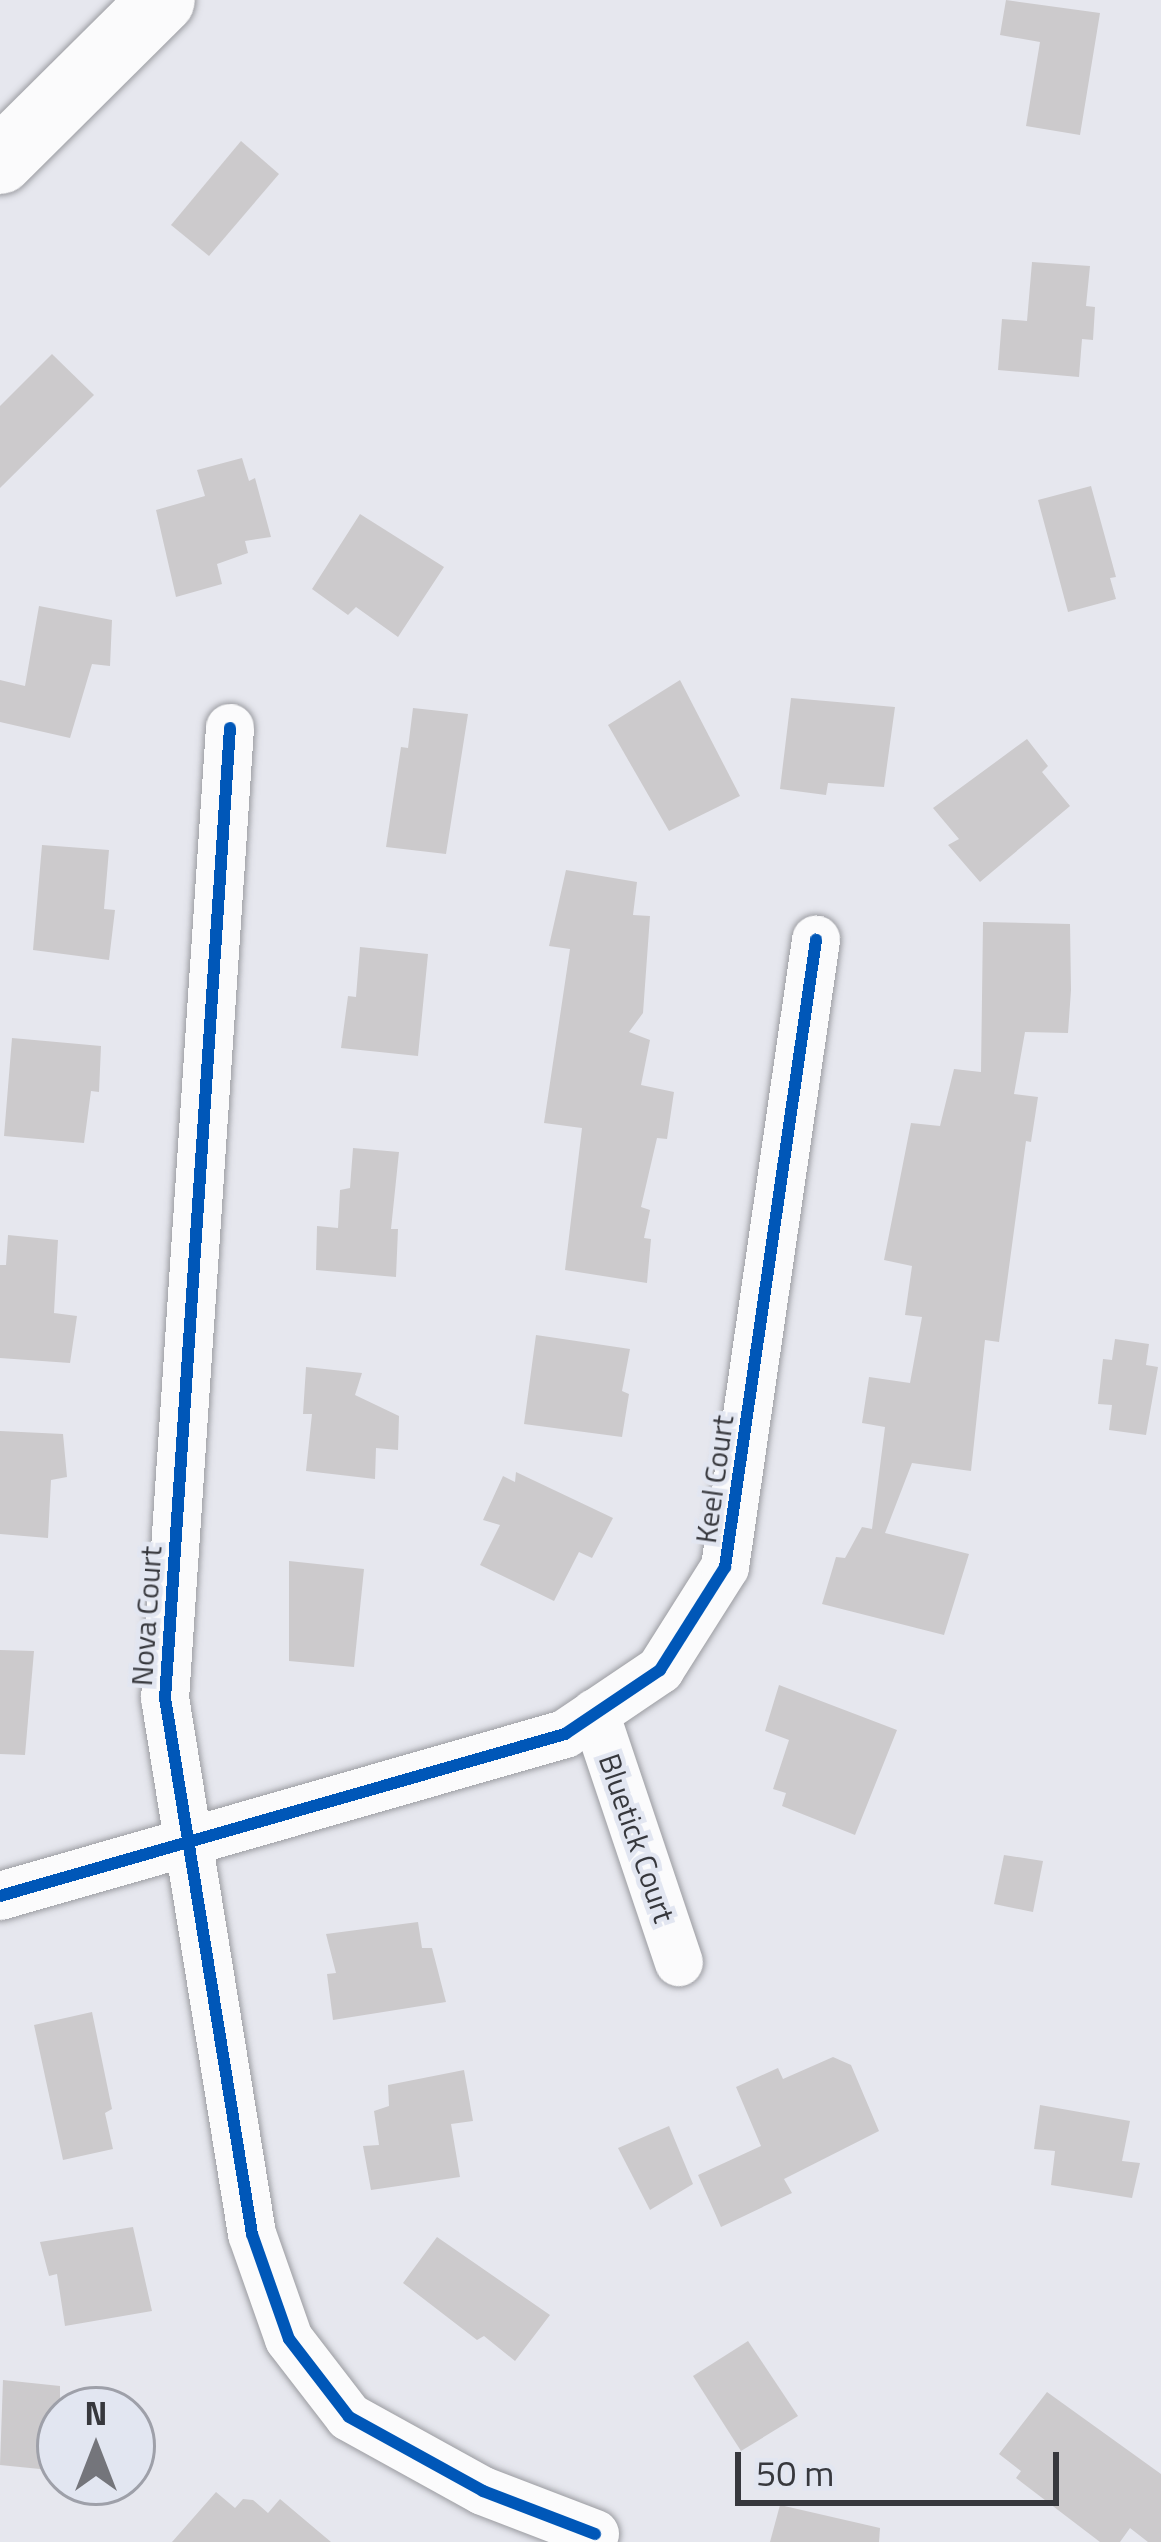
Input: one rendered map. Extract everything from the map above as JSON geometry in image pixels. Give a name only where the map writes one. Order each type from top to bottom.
[{"type":"street","points":[[0,161],[163,0]]},
{"type":"street","name":"Nova Court","points":[[230,728],[164,1698],[252,2234],[289,2339],[349,2417],[483,2491],[595,2534]]},
{"type":"street","name":"Keel Court","points":[[0,1896],[565,1734],[660,1670],[725,1567],[816,940]]},
{"type":"street","name":"Bluetick Court","points":[[595,1713],[679,1962]]},
{"type":"building","points":[[1006,0],[1100,13],[1080,135],[1026,126],[1040,42],[1000,35]]},
{"type":"building","points":[[241,141],[279,174],[209,256],[171,225]]},
{"type":"building","points":[[1032,262],[1090,266],[1086,306],[1095,307],[1093,340],[1082,339],[1079,377],[998,370],[1002,319],[1027,321]]},
{"type":"building","points":[[52,354],[94,395],[0,488],[0,406]]},
{"type":"building","points":[[242,458],[249,481],[255,478],[271,537],[245,541],[248,553],[217,564],[222,584],[176,597],[156,510],[205,496],[197,470]]},
{"type":"building","points":[[1091,486],[1116,577],[1110,578],[1116,599],[1068,612],[1038,500]]},
{"type":"building","points":[[360,514],[444,567],[398,637],[356,607],[348,615],[312,589]]},
{"type":"building","points":[[39,606],[112,620],[110,666],[92,664],[70,738],[0,722],[0,680],[25,686]]},
{"type":"building","points":[[680,680],[740,796],[669,831],[608,725]]},
{"type":"building","points":[[791,698],[895,707],[884,787],[828,783],[826,795],[780,789]]},
{"type":"building","points":[[413,708],[468,714],[446,854],[386,847],[401,747],[408,748]]},
{"type":"building","points":[[1027,739],[1048,766],[1042,772],[1070,806],[980,882],[948,845],[959,839],[933,808]]},
{"type":"building","points":[[42,845],[109,850],[104,909],[115,910],[109,960],[33,950]]},
{"type":"building","points":[[566,870],[637,882],[633,915],[650,916],[643,1013],[629,1032],[650,1040],[641,1085],[674,1092],[667,1139],[657,1138],[641,1207],[650,1210],[644,1238],[651,1239],[647,1283],[565,1270],[582,1128],[544,1123],[570,949],[549,946]]},
{"type":"building","points":[[983,922],[1070,924],[1071,990],[1068,1033],[1025,1032],[1014,1094],[1038,1097],[1031,1142],[1026,1141],[999,1342],[985,1340],[971,1471],[912,1463],[885,1533],[969,1554],[944,1635],[822,1604],[836,1557],[845,1558],[862,1527],[872,1529],[885,1427],[862,1423],[869,1377],[910,1383],[922,1317],[905,1315],[912,1266],[884,1260],[911,1123],[940,1126],[954,1069],[981,1072]]},
{"type":"building","points":[[360,947],[428,954],[418,1056],[341,1048],[348,996],[356,997]]},
{"type":"building","points":[[12,1038],[101,1046],[99,1092],[91,1091],[84,1143],[4,1136]]},
{"type":"building","points":[[353,1148],[399,1152],[391,1229],[398,1229],[396,1277],[316,1270],[317,1226],[338,1228],[340,1190],[350,1188]]},
{"type":"building","points":[[8,1235],[58,1240],[54,1313],[77,1316],[70,1363],[0,1358],[0,1265],[6,1265]]},
{"type":"building","points":[[536,1335],[630,1349],[622,1391],[629,1394],[622,1437],[524,1424]]},
{"type":"building","points":[[1115,1339],[1149,1344],[1146,1365],[1158,1367],[1146,1435],[1109,1430],[1112,1405],[1098,1404],[1103,1359],[1112,1360]]},
{"type":"building","points":[[306,1367],[362,1373],[355,1395],[399,1416],[398,1450],[376,1448],[375,1479],[306,1471],[312,1414],[303,1414]]},
{"type":"building","points":[[0,1431],[63,1434],[67,1477],[51,1480],[48,1538],[0,1534]]},
{"type":"building","points":[[516,1472],[613,1518],[592,1558],[579,1552],[554,1601],[480,1565],[500,1525],[483,1520],[503,1476],[515,1482]]},
{"type":"building","points":[[289,1561],[364,1569],[354,1667],[289,1661]]},
{"type":"building","points":[[0,1650],[34,1651],[25,1755],[0,1754]]},
{"type":"building","points":[[779,1685],[897,1730],[855,1835],[782,1806],[786,1793],[773,1789],[789,1740],[765,1731]]},
{"type":"building","points":[[1004,1855],[1043,1861],[1033,1912],[994,1904]]},
{"type":"building","points":[[418,1922],[422,1948],[432,1948],[446,2002],[333,2020],[327,1974],[336,1973],[326,1934]]},
{"type":"building","points":[[92,2012],[112,2109],[105,2113],[113,2149],[63,2160],[34,2025]]},
{"type":"building","points":[[833,2057],[851,2065],[879,2131],[784,2179],[792,2193],[721,2227],[698,2175],[761,2146],[736,2087],[778,2068],[783,2079]]},
{"type":"building","points":[[464,2070],[473,2121],[451,2124],[460,2177],[371,2190],[363,2146],[379,2145],[374,2111],[389,2106],[388,2085]]},
{"type":"building","points":[[1040,2105],[1130,2121],[1122,2161],[1140,2163],[1132,2198],[1051,2185],[1055,2151],[1034,2149]]},
{"type":"building","points":[[669,2126],[693,2184],[650,2210],[618,2148]]},
{"type":"building","points":[[133,2227],[152,2311],[65,2326],[57,2274],[49,2276],[40,2242]]},
{"type":"building","points":[[437,2237],[550,2315],[515,2361],[484,2336],[477,2340],[403,2283]]},
{"type":"building","points":[[748,2341],[798,2416],[741,2451],[693,2376]]},
{"type":"building","points":[[3,2380],[60,2386],[36,2386],[36,2469],[0,2465]]},
{"type":"building","points":[[1047,2392],[1161,2474],[1161,2542],[1148,2542],[1130,2528],[1120,2542],[1100,2542],[1016,2478],[1021,2471],[999,2454]]},
{"type":"building","points":[[216,2492],[235,2508],[243,2499],[253,2500],[268,2513],[280,2499],[331,2542],[172,2542]]},
{"type":"building","points":[[780,2505],[880,2528],[879,2542],[770,2542]]},
{"type":"cycle path","points":[[230,728],[165,1698],[252,2234],[289,2339],[349,2417],[483,2491],[595,2534]]},
{"type":"cycle path","points":[[0,1896],[565,1734],[660,1670],[725,1567],[816,940]]}]
